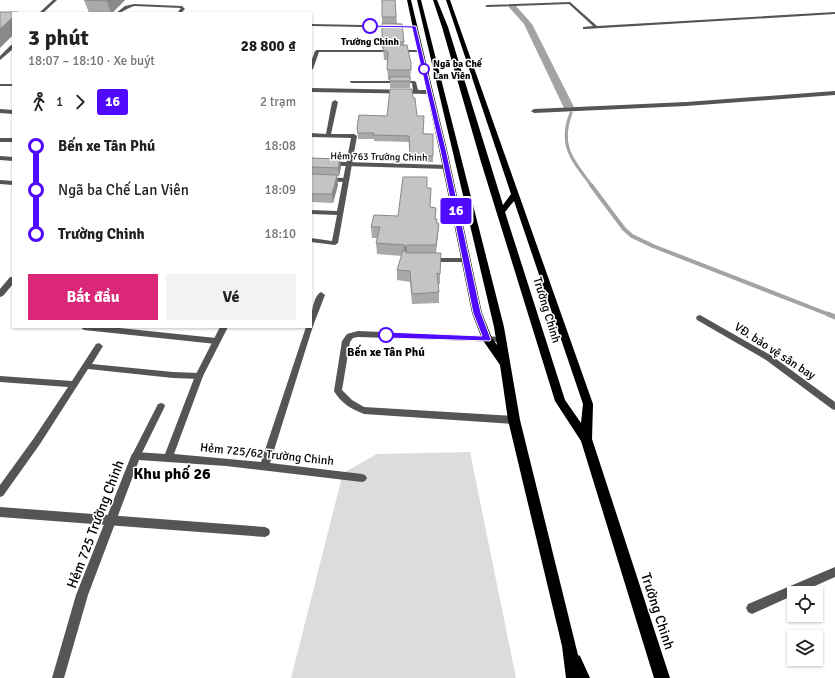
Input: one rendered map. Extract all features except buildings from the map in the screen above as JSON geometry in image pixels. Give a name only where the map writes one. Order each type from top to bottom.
[{"type":"main road","points":[[409,0],[447,167],[477,313],[487,339],[506,366]]},
{"type":"main road","points":[[419,0],[438,85],[499,327],[514,420],[569,646],[574,678]]},
{"type":"main road","name":"Trường Chinh","points":[[435,0],[445,27],[560,401],[586,439],[649,642],[662,678]]},
{"type":"main road","name":"Trường Chinh","points":[[448,0],[588,404],[586,439]]},
{"type":"main road","points":[[501,212],[515,195]]},
{"type":"main road","points":[[569,646],[582,678]]},
{"type":"street","points":[[42,12],[55,0]]},
{"type":"street","points":[[487,6],[570,3],[596,28]]},
{"type":"street","points":[[119,12],[126,7],[134,5],[182,7],[183,9],[180,12]]},
{"type":"street","points":[[585,28],[835,13]]},
{"type":"street","points":[[312,25],[414,26]]},
{"type":"street","points":[[0,59],[12,47]]},
{"type":"street","points":[[312,66],[317,51],[420,51]]},
{"type":"street","points":[[352,82],[414,82],[416,91]]},
{"type":"street","points":[[0,85],[12,85]]},
{"type":"street","points":[[312,90],[429,92]]},
{"type":"street","points":[[534,111],[686,104],[835,93]]},
{"type":"street","points":[[328,136],[335,102]]},
{"type":"street","points":[[0,111],[12,112]]},
{"type":"street","points":[[312,135],[354,136],[339,213],[335,243],[312,240]]},
{"type":"street","points":[[0,140],[12,140]]},
{"type":"street","points":[[0,158],[12,160]]},
{"type":"street","name":"Hẻm 763 Trường Chinh","points":[[312,163],[447,167]]},
{"type":"street","points":[[312,179],[346,180]]},
{"type":"street","points":[[0,182],[12,182]]},
{"type":"street","points":[[312,212],[339,213]]},
{"type":"street","points":[[426,260],[466,260]]},
{"type":"street","points":[[0,294],[12,280]]},
{"type":"street","points":[[312,321],[322,295]]},
{"type":"street","name":"VĐ. bảo vệ sân bay","points":[[700,318],[769,358],[835,407]]},
{"type":"street","points":[[93,328],[216,341]]},
{"type":"street","points":[[168,458],[199,376],[223,328]]},
{"type":"street","points":[[264,466],[309,328]]},
{"type":"street","points":[[501,339],[358,334],[350,336],[346,341],[338,391],[344,400],[354,407],[364,410],[514,420]]},
{"type":"street","points":[[0,493],[37,441],[99,346]]},
{"type":"street","points":[[85,366],[173,375],[199,376]]},
{"type":"street","points":[[0,379],[74,384]]},
{"type":"street","points":[[136,456],[161,406]]},
{"type":"street","name":"Hẻm 725 Trường Chinh","points":[[58,678],[82,595],[136,456],[168,458]]},
{"type":"street","name":"Hẻm 725/62 Trường Chinh","points":[[168,458],[264,466],[362,478]]},
{"type":"street","points":[[0,512],[265,532]]},
{"type":"street","points":[[752,608],[835,572]]},
{"type":"shaded area","points":[[508,6],[516,6],[532,24],[574,107],[564,108],[524,24]]},
{"type":"shaded area","points":[[470,452],[516,678],[291,678],[343,473],[377,454]]},
{"type":"waterway","points":[[571,113],[567,125],[567,144],[574,161],[592,186]]},
{"type":"waterway","points":[[591,185],[624,229],[632,236],[653,246],[830,315]]},
{"type":"waterway","points":[[828,314],[835,317]]},
{"type":"bus line","name":"16","points":[[370,26],[414,26],[444,154],[477,313],[487,339],[386,335]]},
{"type":"place","name":"Trường Chinh","points":[[370,26]]},
{"type":"place","name":"Ngã ba Chế Lan Viên","points":[[424,69]]},
{"type":"place","name":"Bến xe Tân Phú","points":[[386,335]]},
{"type":"district","name":"Khu phố 26","points":[[172,473]]}]
